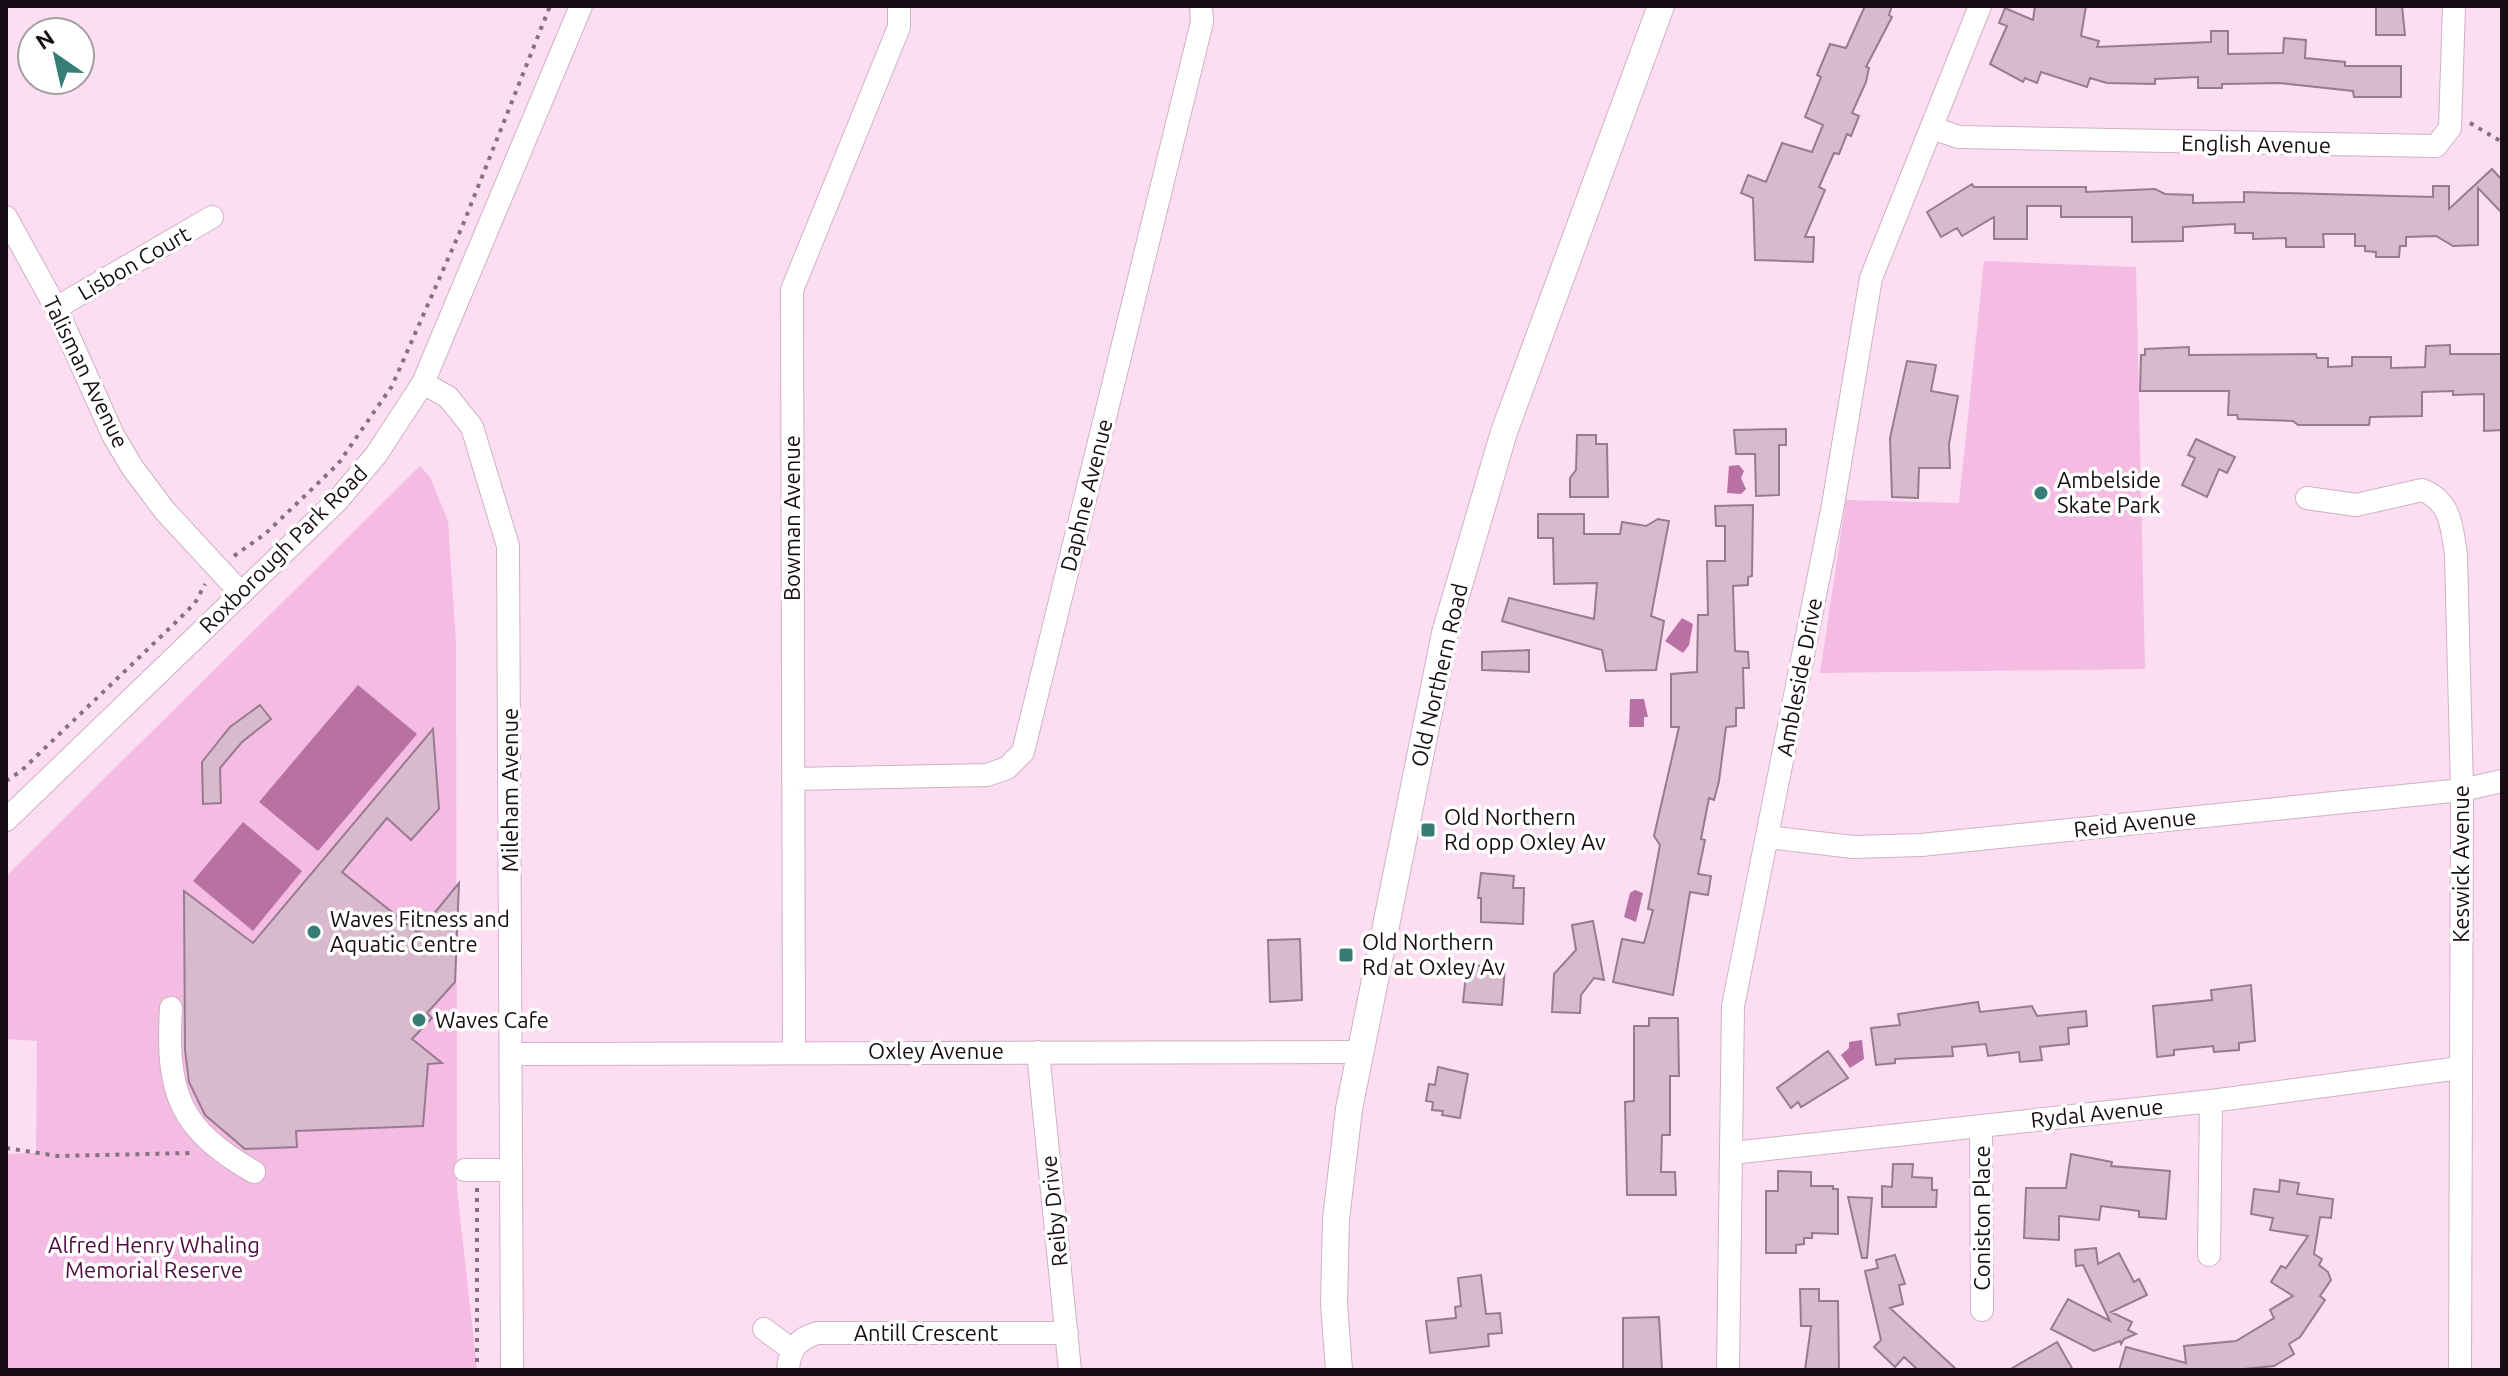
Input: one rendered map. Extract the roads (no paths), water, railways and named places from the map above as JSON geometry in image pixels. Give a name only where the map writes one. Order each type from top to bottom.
[{"type":"main road","name":"Old Northern Road","points":[[1339,1370],[1334,1304],[1336,1219],[1360,1052],[1445,633],[1504,432],[1661,6]]},
{"type":"street","name":"Roxborough Park Road","points":[[6,820],[357,478],[423,383],[581,6]]},
{"type":"street","name":"Bowman Avenue","points":[[794,1051],[792,290],[899,27],[899,6]]},
{"type":"street","name":"Daphne Avenue","points":[[793,779],[987,775],[1007,768],[1023,752],[1202,22],[1201,6]]},
{"type":"street","name":"Ambleside Drive","points":[[1728,1370],[1733,1006],[1833,505],[1871,278],[1980,6]]},
{"type":"street","name":"English Avenue","points":[[1932,128],[1959,137],[2397,148],[2436,146],[2450,128],[2454,6]]},
{"type":"street","name":"Talisman Avenue","points":[[6,217],[56,308],[113,435],[132,467],[165,511],[240,592]]},
{"type":"street","name":"Lisbon Court","points":[[56,308],[212,217]]},
{"type":"street","name":"Mileham Avenue","points":[[423,383],[448,397],[472,427],[508,546],[512,1370]]},
{"type":"street","name":"Keswick Avenue","points":[[2307,498],[2356,505],[2422,490],[2444,504],[2450,517],[2456,555],[2462,790],[2460,1370]]},
{"type":"street","name":"Reid Avenue","points":[[1767,837],[1853,847],[1921,845],[2462,790],[2502,781]]},
{"type":"street","points":[[171,1008],[168,1057],[183,1111],[219,1153],[254,1172]]},
{"type":"street","name":"Reiby Drive","points":[[1038,1052],[1070,1370]]},
{"type":"street","name":"Oxley Avenue","points":[[512,1054],[1360,1052]]},
{"type":"street","name":"Rydal Avenue","points":[[1732,1153],[2211,1101],[2460,1068]]},
{"type":"street","points":[[2209,1255],[2211,1101]]},
{"type":"street","name":"Coniston Place","points":[[1981,1126],[1982,1310]]},
{"type":"street","points":[[471,1170],[511,1170]]},
{"type":"street","name":"Antill Crescent","points":[[764,1329],[790,1360],[803,1339],[818,1333],[1067,1333]]},
{"type":"place","name":"Ambelside Skate Park","points":[[2041,493]]},
{"type":"place","name":"Old Northern Rd opp Oxley Av","points":[[1428,830]]},
{"type":"place","name":"Waves Fitness and Aquatic Centre","points":[[314,932]]},
{"type":"place","name":"Old Northern Rd at Oxley Av","points":[[1346,955]]},
{"type":"place","name":"Waves Cafe","points":[[419,1020]]},
{"type":"park label","name":"Alfred Henry Whaling Memorial Reserve","points":[[154,1258]]}]
